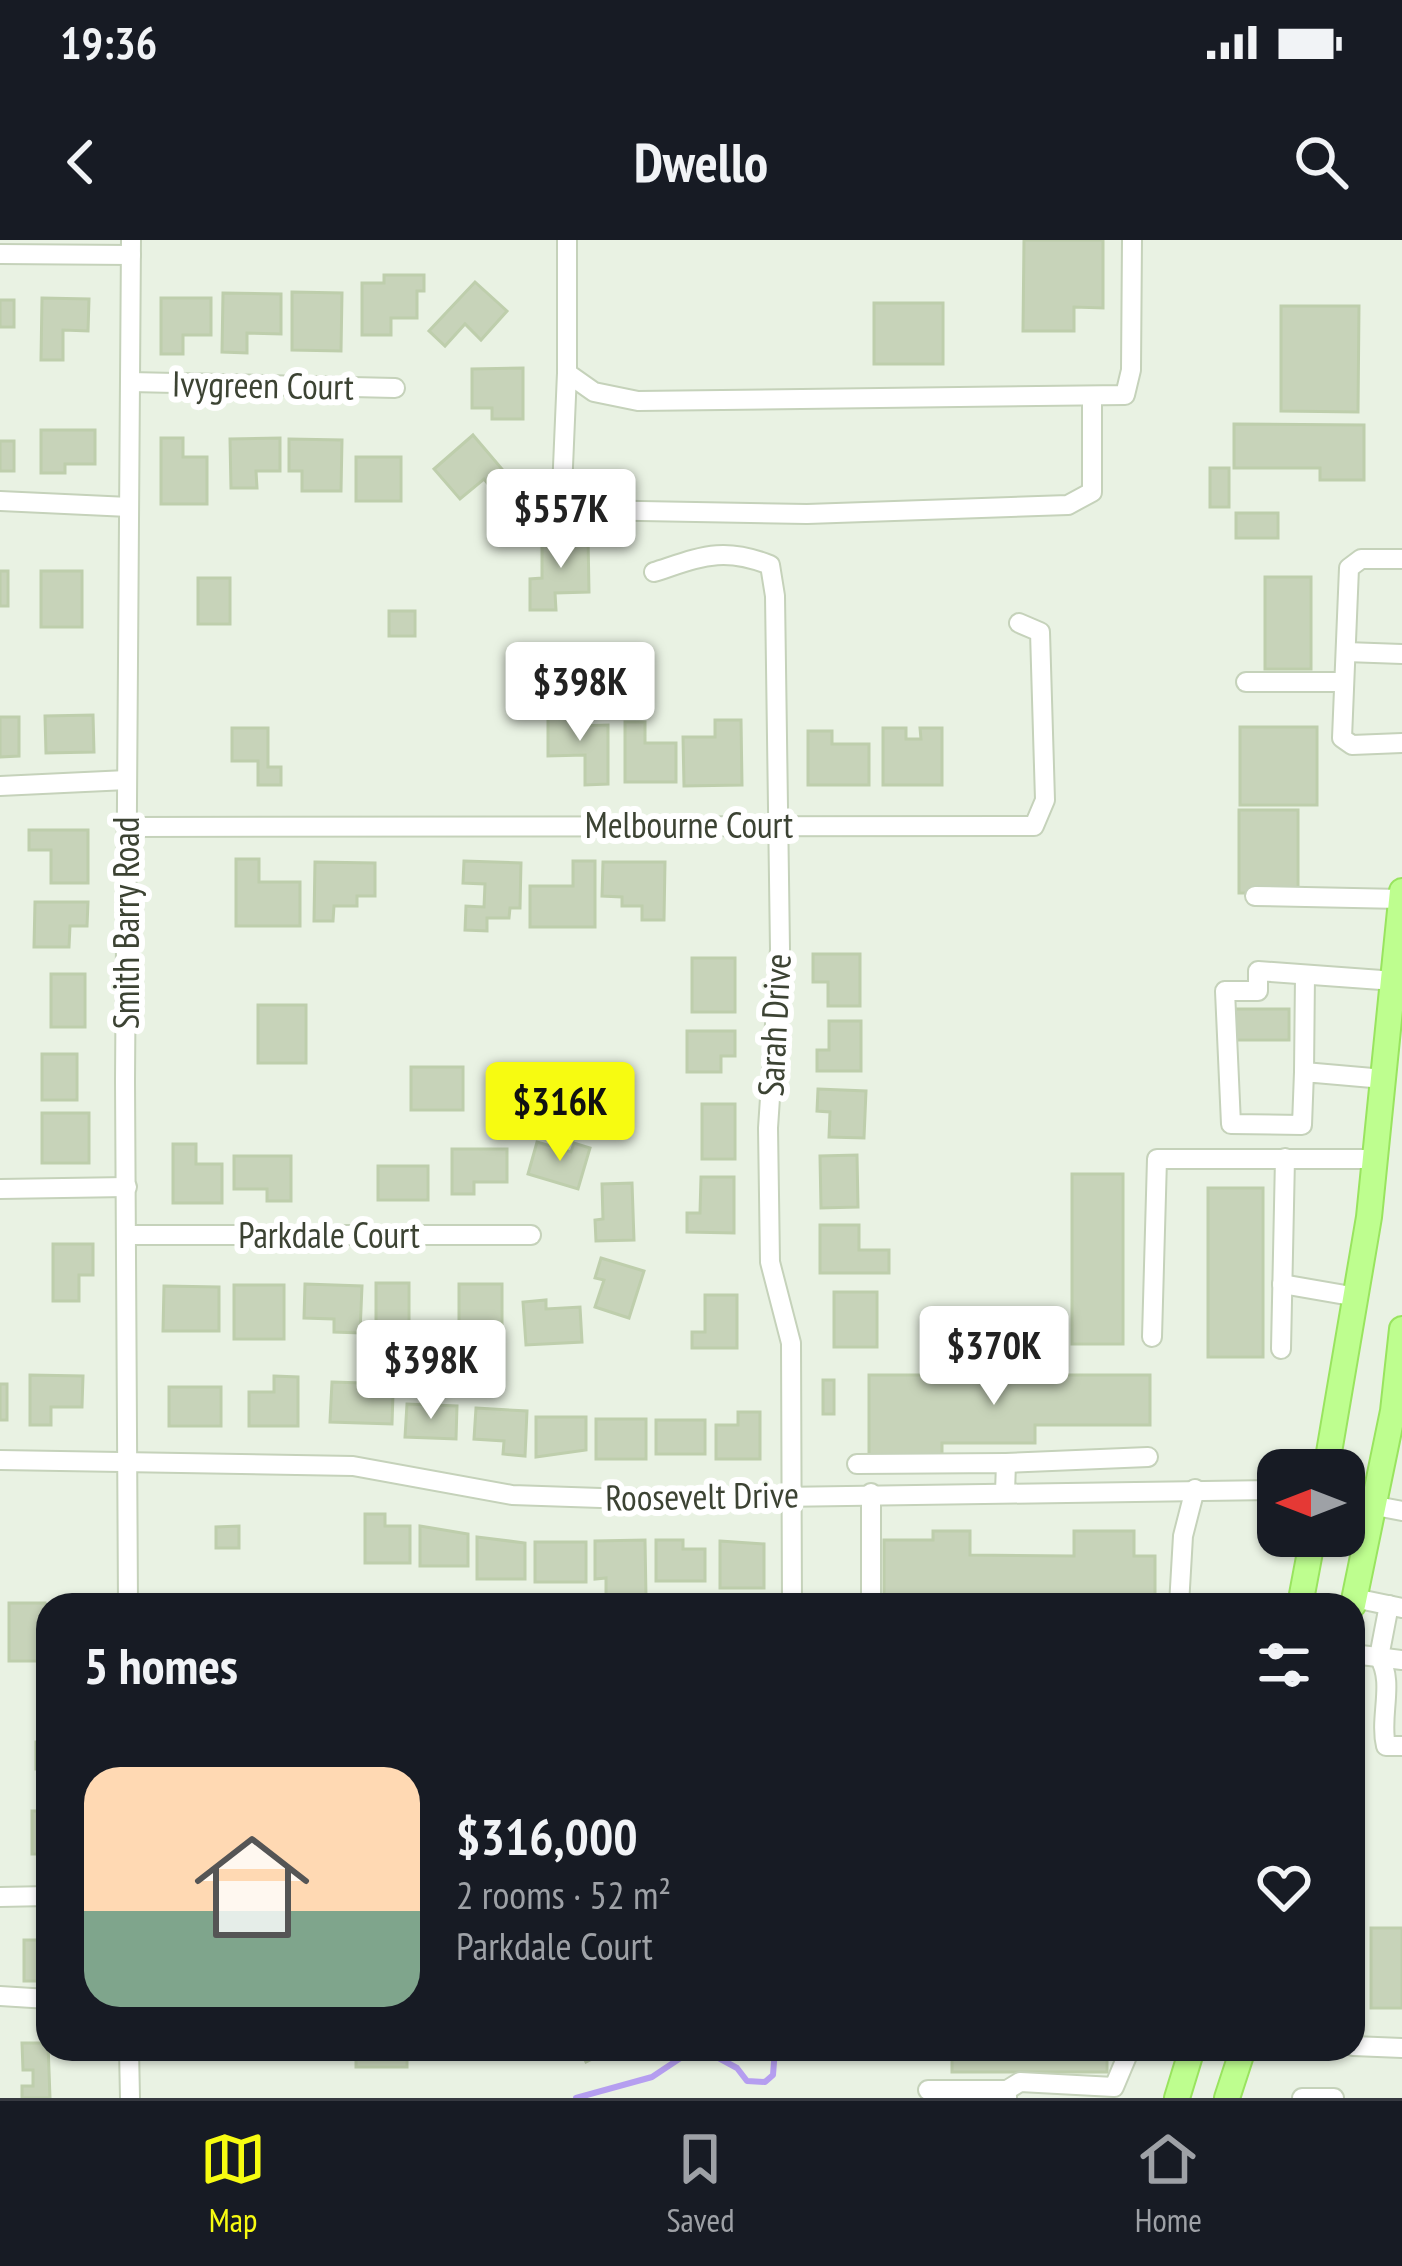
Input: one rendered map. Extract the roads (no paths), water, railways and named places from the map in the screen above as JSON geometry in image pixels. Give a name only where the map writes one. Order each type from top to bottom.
[{"type":"main road","points":[[1330,1449],[1358,1297],[1376,1159],[1402,895]]},
{"type":"main road","points":[[1356,1593],[1401,1341]]},
{"type":"main road","points":[[1302,1593],[1309,1557]]},
{"type":"main road","points":[[1177,2098],[1188,2061]]},
{"type":"main road","points":[[1227,2098],[1239,2061]]},
{"type":"street","points":[[567,240],[562,490],[586,510],[807,514],[1068,505],[1092,491],[1092,396]]},
{"type":"street","points":[[567,373],[594,392],[638,401],[1125,395],[1131,370],[1132,240]]},
{"type":"street","points":[[0,254],[131,247]]},
{"type":"street","name":"Smith Barry Road","points":[[128,1593],[126,827],[131,247]]},
{"type":"street","name":"Ivygreen Court","points":[[130,382],[395,388]]},
{"type":"street","points":[[0,501],[129,506]]},
{"type":"street","name":"Sarah Drive","points":[[654,572],[722,551],[770,565],[780,949],[768,1128],[770,1262],[791,1343],[792,1593]]},
{"type":"street","points":[[1402,559],[1353,561],[1344,744],[1402,743]]},
{"type":"street","name":"Melbourne Court","points":[[126,827],[1034,826],[1045,800],[1040,632],[1019,623]]},
{"type":"street","points":[[1346,652],[1402,654]]},
{"type":"street","points":[[1246,682],[1344,682]]},
{"type":"street","points":[[0,786],[127,781]]},
{"type":"street","points":[[1255,896],[1402,895]]},
{"type":"street","points":[[1305,975],[1302,1125],[1231,1124],[1225,991],[1258,991],[1258,971],[1395,981]]},
{"type":"street","points":[[1304,1072],[1384,1079]]},
{"type":"street","points":[[1281,1349],[1286,1158]]},
{"type":"street","points":[[1152,1337],[1157,1159],[1376,1159]]},
{"type":"street","points":[[0,1189],[127,1187]]},
{"type":"street","name":"Parkdale Court","points":[[127,1235],[531,1235]]},
{"type":"street","points":[[1282,1285],[1358,1297]]},
{"type":"street","points":[[857,1464],[1148,1456]]},
{"type":"street","name":"Roosevelt Drive","points":[[0,1460],[129,1466],[353,1466],[512,1496],[630,1499],[791,1493],[1257,1490]]},
{"type":"street","points":[[948,1463],[949,1492]]},
{"type":"street","points":[[1005,1492],[1006,1463]]},
{"type":"street","points":[[1180,1593],[1183,1536],[1195,1489]]},
{"type":"street","points":[[871,1593],[872,1493]]},
{"type":"street","points":[[1365,1504],[1402,1511]]},
{"type":"street","points":[[1365,1602],[1398,1604],[1382,1729],[1386,1746],[1402,1746]]},
{"type":"street","points":[[0,1897],[36,1896]]},
{"type":"street","points":[[0,1996],[36,1998]]},
{"type":"street","points":[[1365,2046],[1402,2048]]},
{"type":"street","points":[[129,2061],[130,2098]]},
{"type":"street","points":[[928,2090],[1007,2094],[1020,2082],[1114,2087],[1125,2061]]},
{"type":"street","points":[[1302,2098],[1334,2098]]},
{"type":"waterway","points":[[576,2098],[652,2077],[676,2061]]},
{"type":"waterway","points":[[724,2061],[747,2081],[765,2082],[773,2075],[774,2061]]}]
